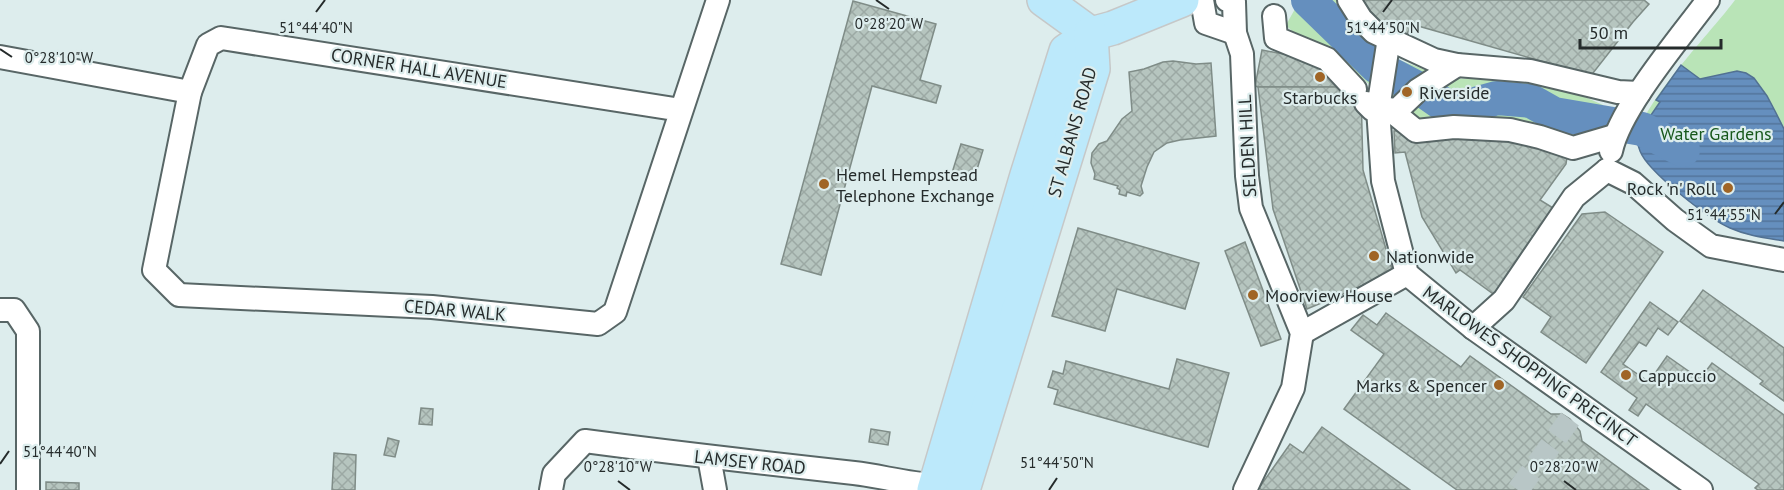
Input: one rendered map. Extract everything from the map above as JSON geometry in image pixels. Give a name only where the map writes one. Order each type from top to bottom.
[{"type":"main road","points":[[1044,0],[1091,34],[1113,28],[1182,0]]},
{"type":"main road","name":"ST ALBANS ROAD","points":[[1091,34],[1094,69],[1023,294],[995,335],[944,489],[1027,175],[1066,51],[1091,34]]},
{"type":"street","name":"CEDAR WALK","points":[[190,92],[154,270],[178,295],[432,307],[598,324],[615,312],[718,0]]},
{"type":"street","points":[[1202,0],[1206,23],[1235,33]]},
{"type":"street","name":"SELDEN HILL","points":[[1227,0],[1234,2],[1235,33],[1242,54],[1247,176],[1251,208],[1302,333]]},
{"type":"street","points":[[1349,0],[1361,19],[1374,32],[1434,60],[1457,65],[1530,71],[1618,92],[1640,93]]},
{"type":"street","points":[[1473,328],[1504,300],[1574,197],[1607,170],[1614,136],[1640,93],[1708,0]]},
{"type":"street","points":[[1274,16],[1276,38],[1327,59],[1372,102],[1416,131],[1454,127],[1510,130],[1573,148],[1614,136]]},
{"type":"street","name":"CORNER HALL AVENUE","points":[[190,92],[208,45],[221,38],[681,110]]},
{"type":"street","name":"MARLOWES SHOPPING PRECINCT","points":[[1389,38],[1372,102],[1383,181],[1407,274],[1575,411],[1701,490]]},
{"type":"street","points":[[0,57],[190,92]]},
{"type":"street","points":[[1372,102],[1418,90],[1457,65]]},
{"type":"street","points":[[1607,170],[1633,183],[1675,220],[1711,246],[1784,260]]},
{"type":"street","points":[[1245,490],[1293,388],[1302,333],[1407,274]]},
{"type":"street","points":[[0,310],[15,310],[28,331],[28,490]]},
{"type":"street","name":"LAMSEY ROAD","points":[[551,490],[554,474],[585,441],[709,457],[869,482],[913,484],[944,489]]},
{"type":"street","points":[[709,457],[715,490]]},
{"type":"green space","points":[[1300,0],[1337,0],[1367,42],[1402,61],[1449,79],[1505,77],[1567,89],[1603,105],[1578,139],[1420,121],[1371,86],[1336,54],[1295,34],[1286,25]]},
{"type":"green space","name":"Water Gardens","points":[[1735,0],[1784,0],[1784,241],[1743,233],[1707,215],[1647,162],[1640,152],[1637,141],[1640,127],[1662,90]]},
{"type":"water","name":"Water Gardens","points":[[1681,65],[1700,79],[1737,71],[1746,73],[1754,78],[1767,96],[1784,129],[1784,241],[1744,233],[1720,223],[1666,182],[1645,160],[1639,147],[1639,128],[1645,116],[1649,118],[1660,102],[1656,100]]},
{"type":"building","points":[[1360,0],[1644,0],[1649,4],[1586,82],[1569,69],[1411,24],[1407,35],[1374,23]]},
{"type":"building","name":"Hemel Hempstead Telephone Exchange","points":[[853,1],[936,24],[920,80],[941,86],[936,103],[872,86],[821,275],[781,264]]},
{"type":"building","points":[[1262,50],[1320,61],[1342,87],[1255,86]]},
{"type":"building","points":[[1173,61],[1211,63],[1216,136],[1167,143],[1154,152],[1141,186],[1143,193],[1140,196],[1127,192],[1126,196],[1119,194],[1118,186],[1094,179],[1092,153],[1099,144],[1107,141],[1122,119],[1132,111],[1129,72]]},
{"type":"building","points":[[1258,87],[1342,87],[1361,90],[1363,170],[1393,273],[1307,309],[1273,209]]},
{"type":"building","points":[[1411,130],[1529,141],[1567,157],[1566,164],[1540,200],[1558,211],[1496,296],[1460,270],[1456,273],[1422,217],[1405,152],[1395,153],[1394,131]]},
{"type":"building","points":[[961,144],[983,150],[974,179],[952,173]]},
{"type":"building","points":[[1605,212],[1663,252],[1586,363],[1541,332],[1551,317],[1523,297],[1582,214]]},
{"type":"building","points":[[1078,228],[1199,263],[1185,309],[1117,289],[1105,331],[1052,316]]},
{"type":"building","name":"Moorview House","points":[[1245,242],[1281,339],[1261,346],[1225,251]]},
{"type":"building","points":[[1703,290],[1784,348],[1784,401],[1760,384],[1763,381],[1680,321]]},
{"type":"building","points":[[1650,302],[1678,322],[1668,335],[1658,328],[1646,346],[1639,342],[1623,364],[1649,382],[1667,356],[1700,379],[1712,363],[1784,415],[1784,490],[1758,490],[1755,488],[1759,484],[1646,404],[1638,416],[1629,410],[1637,398],[1601,372]]},
{"type":"building","points":[[1386,313],[1461,367],[1470,356],[1551,414],[1562,414],[1570,419],[1580,431],[1582,441],[1649,490],[1457,490],[1344,409],[1384,354],[1351,330],[1363,315],[1377,325]]},
{"type":"building","points":[[1177,359],[1229,373],[1208,447],[1054,404],[1058,390],[1048,387],[1053,371],[1063,374],[1066,361],[1169,389]]},
{"type":"building","points":[[421,408],[433,409],[432,425],[419,424]]},
{"type":"building","points":[[1322,427],[1410,490],[1262,490],[1259,488],[1290,444],[1303,453]]},
{"type":"building","points":[[871,429],[890,432],[888,445],[869,442]]},
{"type":"building","points":[[388,438],[399,441],[395,457],[384,455]]},
{"type":"building","points":[[334,453],[356,455],[355,490],[332,490]]},
{"type":"building","points":[[46,482],[79,483],[79,490],[46,490]]},
{"type":"waterway","points":[[1308,0],[1377,67],[1427,93],[1447,107],[1461,108],[1497,98],[1531,101],[1554,114],[1642,129],[1683,150]]},
{"type":"tunnel","points":[[1518,490],[1570,419]]},
{"type":"place","name":"Starbucks","points":[[1320,77]]},
{"type":"place","name":"Riverside","points":[[1407,92]]},
{"type":"place","name":"Hemel Hempstead Telephone Exchange","points":[[824,184]]},
{"type":"place","name":"Rock 'n' Roll","points":[[1728,188]]},
{"type":"place","name":"Nationwide","points":[[1374,256]]},
{"type":"place","name":"Moorview House","points":[[1253,295]]},
{"type":"place","name":"Cappuccio","points":[[1626,375]]},
{"type":"place","name":"Marks & Spencer","points":[[1499,385]]}]
